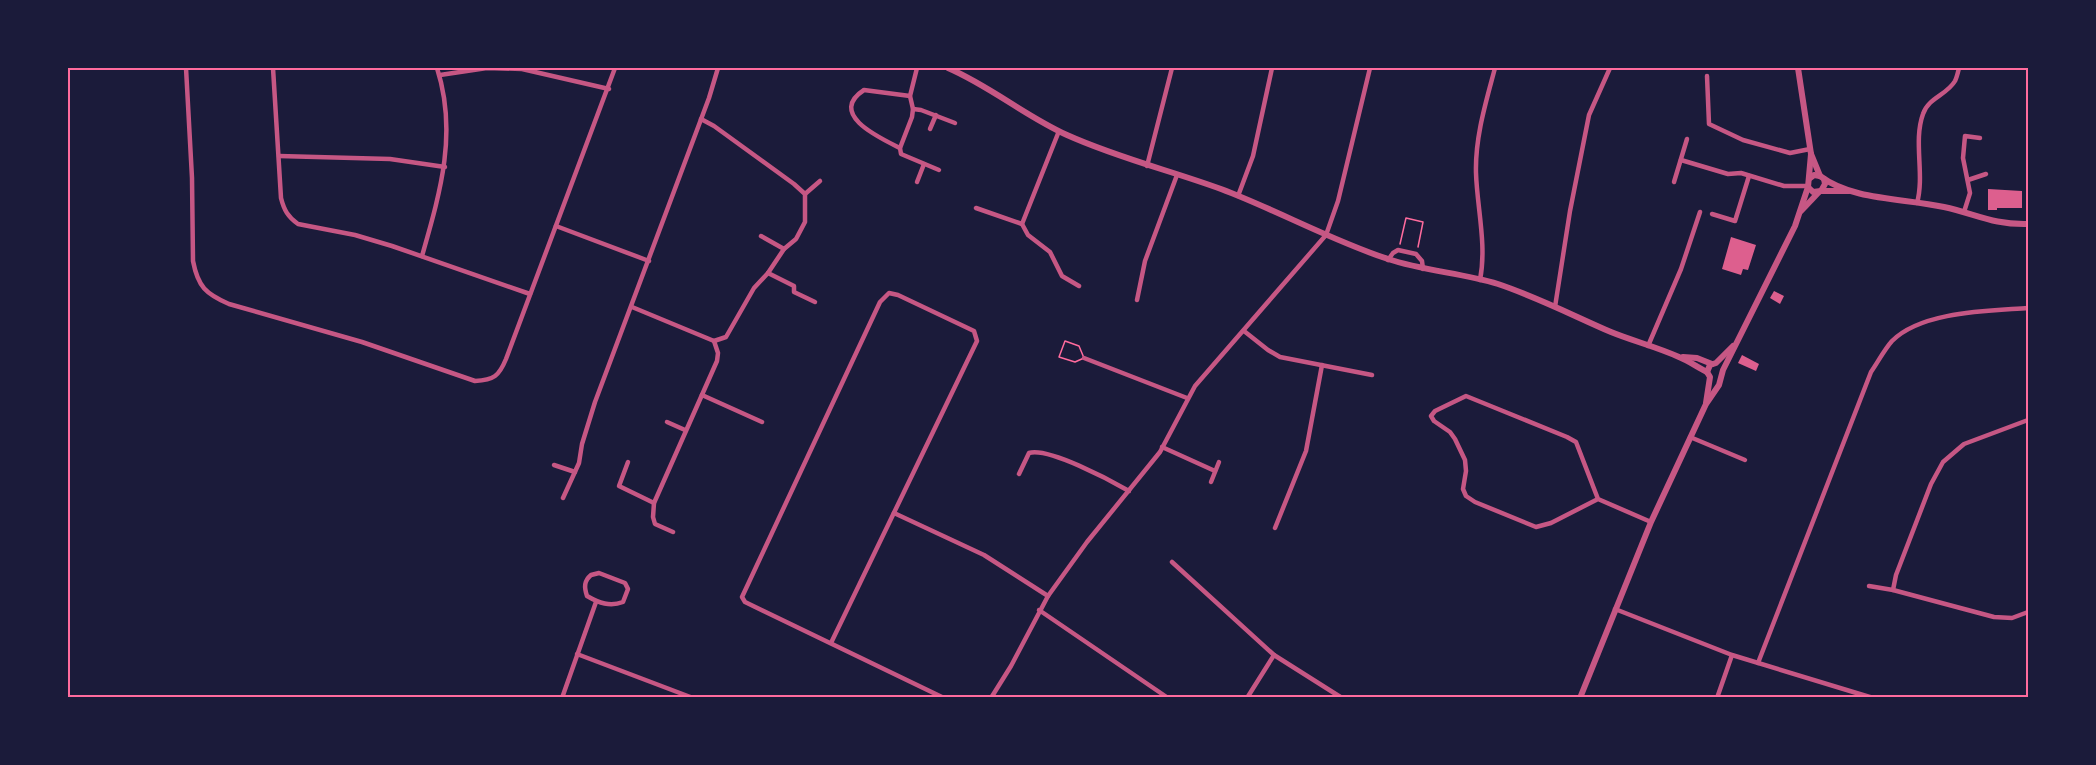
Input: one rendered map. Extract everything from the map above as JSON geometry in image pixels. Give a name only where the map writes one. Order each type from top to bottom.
[{"type":"street","points":[[186,68],[192,178],[193,261],[195,274],[210,295],[229,304],[362,342],[476,381],[492,379],[501,370],[609,89],[615,68]]},
{"type":"street","points":[[273,68],[281,198],[290,219],[298,224],[355,236],[422,256],[530,294]]},
{"type":"street","points":[[422,256],[445,167],[447,110],[437,68]]},
{"type":"street","points":[[440,75],[487,68],[522,69],[609,89]]},
{"type":"street","points":[[563,498],[579,462],[595,402],[649,261],[718,68]]},
{"type":"street","points":[[917,68],[910,96],[914,109],[900,148],[901,154],[939,170]]},
{"type":"street","points":[[948,68],[984,85],[1059,131],[1085,143],[1238,196],[1388,260],[1480,279],[1512,289],[1626,338],[1680,357],[1715,379],[1722,373]]},
{"type":"street","points":[[1147,166],[1172,68]]},
{"type":"street","points":[[1238,196],[1253,156],[1272,68]]},
{"type":"street","points":[[991,698],[1011,666],[1048,596],[1087,542],[1162,447],[1195,386],[1326,235],[1338,201],[1371,68]]},
{"type":"street","points":[[1480,279],[1482,267],[1477,160],[1479,128],[1495,68]]},
{"type":"street","points":[[1555,307],[1570,211],[1589,115],[1610,68]]},
{"type":"street","points":[[1798,68],[1810,152],[1809,184],[1813,192],[1852,191],[1965,212],[1997,223],[2028,224]]},
{"type":"street","points":[[1917,203],[1920,192],[1919,128],[1924,110],[1956,80],[1959,68]]},
{"type":"street","points":[[1707,76],[1709,124],[1743,140],[1790,153],[1810,152]]},
{"type":"street","points":[[900,148],[880,138],[856,121],[851,113],[852,107],[857,95],[864,90],[910,96]]},
{"type":"street","points":[[914,109],[954,123]]},
{"type":"street","points":[[930,129],[936,115]]},
{"type":"street","points":[[632,307],[714,341],[726,337],[754,288],[768,273],[784,249],[796,239],[805,222],[805,194],[714,126],[701,119]]},
{"type":"street","points":[[1022,224],[1059,131]]},
{"type":"street","points":[[1965,212],[1970,197],[1963,158],[1965,136],[1980,138]]},
{"type":"street","points":[[1674,182],[1687,139]]},
{"type":"street","points":[[1801,211],[1826,184],[1810,152]]},
{"type":"street","points":[[279,156],[390,159],[445,167]]},
{"type":"street","points":[[1681,160],[1728,174],[1741,173],[1785,186],[1809,184]]},
{"type":"street","points":[[917,182],[924,164]]},
{"type":"street","points":[[1968,180],[1986,174]]},
{"type":"street","points":[[1137,300],[1142,270],[1177,175]]},
{"type":"street","points":[[1580,698],[1651,522],[1690,436],[1706,404],[1715,393],[1736,343],[1801,211],[1809,184],[1814,175],[1852,191]]},
{"type":"street","points":[[1712,214],[1735,221],[1749,176]]},
{"type":"street","points":[[805,194],[820,182]]},
{"type":"street","points":[[976,208],[1022,224],[1028,235],[1050,252],[1062,276],[1078,286]]},
{"type":"street","points":[[1648,346],[1681,269],[1700,212]]},
{"type":"street","points":[[556,226],[649,261]]},
{"type":"street","points":[[760,236],[784,249]]},
{"type":"street","points":[[1388,260],[1398,250],[1416,254],[1422,261],[1423,269]]},
{"type":"street","points":[[768,273],[794,286],[794,292],[815,302]]},
{"type":"street","points":[[831,643],[976,341],[974,331],[898,295],[889,293],[880,303],[742,597],[745,603],[944,698]]},
{"type":"street","points":[[1758,663],[1871,372],[1893,341],[1919,324],[1956,314],[2028,308]]},
{"type":"street","points":[[1244,331],[1280,357],[1372,375]]},
{"type":"street","points":[[673,532],[655,524],[654,503],[717,361],[718,353],[714,341]]},
{"type":"street","points":[[1706,404],[1708,367],[1736,343]]},
{"type":"street","points":[[1680,357],[1697,358],[1720,364],[1722,373]]},
{"type":"street","points":[[1084,358],[1187,398]]},
{"type":"street","points":[[1275,528],[1306,452],[1322,365]]},
{"type":"street","points":[[702,395],[762,422]]},
{"type":"street","points":[[1598,499],[1551,523],[1536,527],[1475,502],[1466,496],[1463,489],[1465,460],[1455,439],[1431,416],[1435,411],[1466,396],[1567,437],[1576,442],[1598,499],[1651,522]]},
{"type":"street","points":[[1893,590],[1896,575],[1931,484],[1943,462],[1964,444],[2028,420]]},
{"type":"street","points":[[667,422],[685,430]]},
{"type":"street","points":[[1690,436],[1745,460]]},
{"type":"street","points":[[1162,447],[1215,471]]},
{"type":"street","points":[[1019,474],[1029,453],[1037,451],[1080,467],[1129,491]]},
{"type":"street","points":[[628,462],[619,486],[654,503]]},
{"type":"street","points":[[1211,482],[1219,462]]},
{"type":"street","points":[[554,465],[575,472]]},
{"type":"street","points":[[894,513],[984,555],[1048,596]]},
{"type":"street","points":[[1172,562],[1274,655],[1342,698]]},
{"type":"street","points":[[599,573],[625,583],[628,590],[623,602],[614,606],[596,602],[587,596],[584,588],[585,581],[592,574],[599,573]]},
{"type":"street","points":[[1869,586],[1893,590],[1994,617],[2012,618],[2028,612]]},
{"type":"street","points":[[562,698],[596,602]]},
{"type":"street","points":[[1615,609],[1732,655],[1873,698]]},
{"type":"street","points":[[1039,610],[1168,698]]},
{"type":"street","points":[[577,654],[693,698]]},
{"type":"street","points":[[1246,698],[1274,655]]},
{"type":"street","points":[[1717,698],[1732,655]]},
{"type":"path","points":[[1398,250],[1406,218],[1424,222],[1416,254]]},
{"type":"path","points":[[1065,341],[1079,346],[1084,358],[1075,363],[1059,357],[1065,341]]},
{"type":"building","points":[[1988,189],[2022,191],[2022,208],[1988,210]]},
{"type":"building","points":[[1731,237],[1756,245],[1748,270],[1743,269],[1741,275],[1722,269]]},
{"type":"building","points":[[1774,291],[1784,296],[1780,304],[1770,298]]},
{"type":"building","points":[[1742,355],[1759,364],[1756,371],[1738,363]]}]
